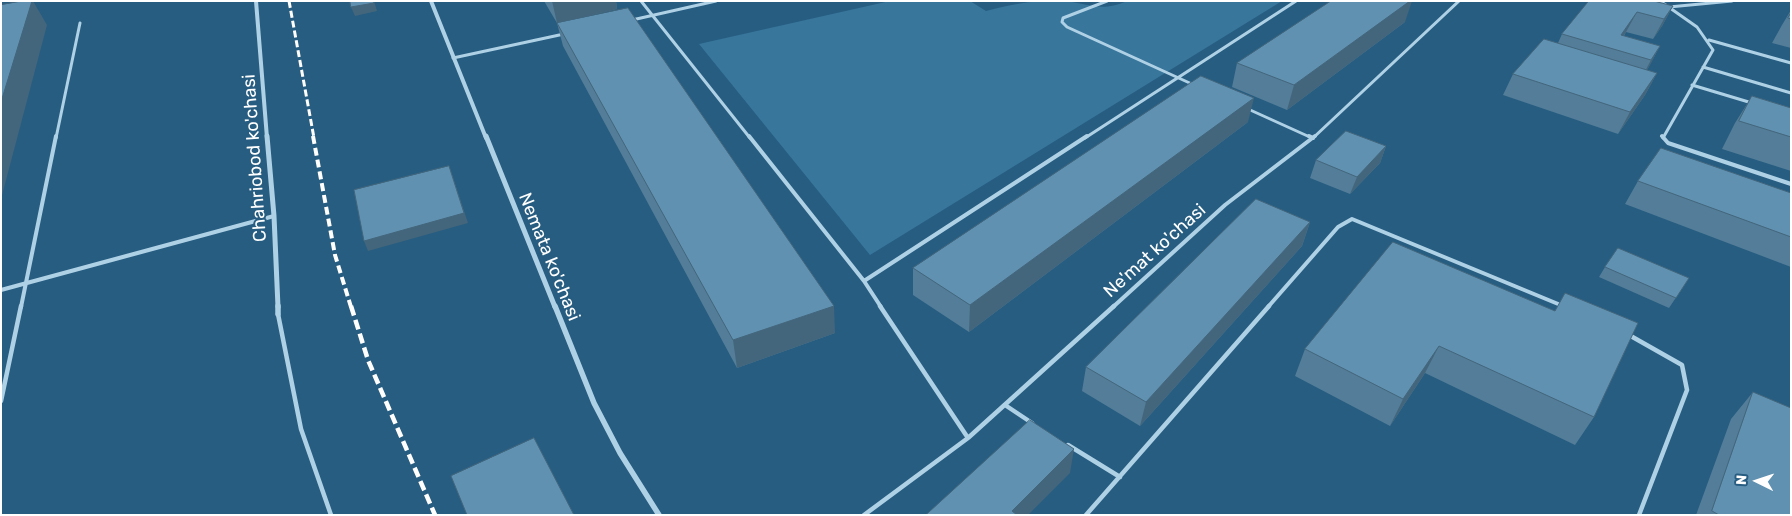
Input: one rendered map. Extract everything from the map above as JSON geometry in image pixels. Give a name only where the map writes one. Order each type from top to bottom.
[{"type":"street","name":"Chahriobod ko'chasi","points":[[256,1],[274,216],[278,314]]},
{"type":"street","name":"Nemata ko'chasi","points":[[430,1],[594,403],[620,452],[659,515]]},
{"type":"lane","points":[[641,1],[651,16],[864,281],[968,438]]},
{"type":"lane","points":[[622,22],[716,1]]},
{"type":"lane","points":[[1107,1],[1063,18],[1062,22],[1066,27],[1194,86]]},
{"type":"lane","points":[[864,281],[1296,1]]},
{"type":"lane","name":"Ne'mat ko'chasi","points":[[864,515],[968,438],[1226,205],[1313,138],[1459,1]]},
{"type":"lane","points":[[1660,1],[1697,24],[1709,40],[1713,50],[1662,137],[1668,143],[1791,184]]},
{"type":"lane","points":[[1669,7],[1732,1]]},
{"type":"lane","points":[[1,401],[80,23]]},
{"type":"lane","points":[[454,58],[566,34]]},
{"type":"lane","points":[[1709,40],[1791,63]]},
{"type":"lane","points":[[1703,67],[1791,92]]},
{"type":"lane","points":[[1692,85],[1755,104]]},
{"type":"lane","points":[[1240,106],[1313,138]]},
{"type":"lane","points":[[1,290],[274,216]]},
{"type":"lane","points":[[1086,515],[1338,227],[1352,219],[1571,309]]},
{"type":"lane","points":[[278,314],[301,429],[331,515]]},
{"type":"lane","points":[[1625,332],[1682,365],[1687,390],[1639,515]]},
{"type":"lane","points":[[1005,405],[1037,426]]},
{"type":"lane","points":[[1062,441],[1120,477]]},
{"type":"shaded area","points":[[890,1],[970,1],[986,11],[1015,4],[1043,1],[1063,1],[1102,7],[1118,5],[1127,1],[1282,1],[870,255],[699,44]]},
{"type":"building","points":[[32,1],[1,102],[1,5]]},
{"type":"building","points":[[350,1],[373,1],[374,3],[351,7]]},
{"type":"building","points":[[1331,1],[1410,1],[1294,85],[1237,63]]},
{"type":"building","points":[[1589,1],[1654,1],[1673,6],[1664,19],[1637,12],[1621,35],[1660,46],[1651,60],[1562,34]]},
{"type":"building","points":[[628,8],[834,306],[733,340],[557,23]]},
{"type":"building","points":[[1544,39],[1657,73],[1630,112],[1513,74]]},
{"type":"building","points":[[1201,76],[1254,98],[970,305],[913,268]]},
{"type":"building","points":[[1752,96],[1791,108],[1791,137],[1739,121]]},
{"type":"building","points":[[1346,131],[1386,146],[1357,177],[1316,160]]},
{"type":"building","points":[[1661,148],[1791,193],[1791,237],[1638,181]]},
{"type":"building","points":[[449,166],[464,213],[364,241],[354,190]]},
{"type":"building","points":[[1256,199],[1310,222],[1146,402],[1086,367]]},
{"type":"building","points":[[1393,242],[1555,311],[1565,293],[1638,323],[1594,417],[1439,346],[1403,399],[1305,349]]},
{"type":"building","points":[[1618,248],[1689,278],[1676,298],[1605,267]]},
{"type":"building","points":[[1753,392],[1791,408],[1791,515],[1719,515],[1712,511]]},
{"type":"building","points":[[1030,420],[1074,449],[1012,511],[1017,515],[926,515]]},
{"type":"building","points":[[534,438],[574,515],[467,515],[451,476]]},
{"type":"railway","points":[[289,1],[314,138]]},
{"type":"railway","points":[[313,136],[335,255],[351,307]]},
{"type":"railway","points":[[351,306],[368,360],[435,515]]}]
